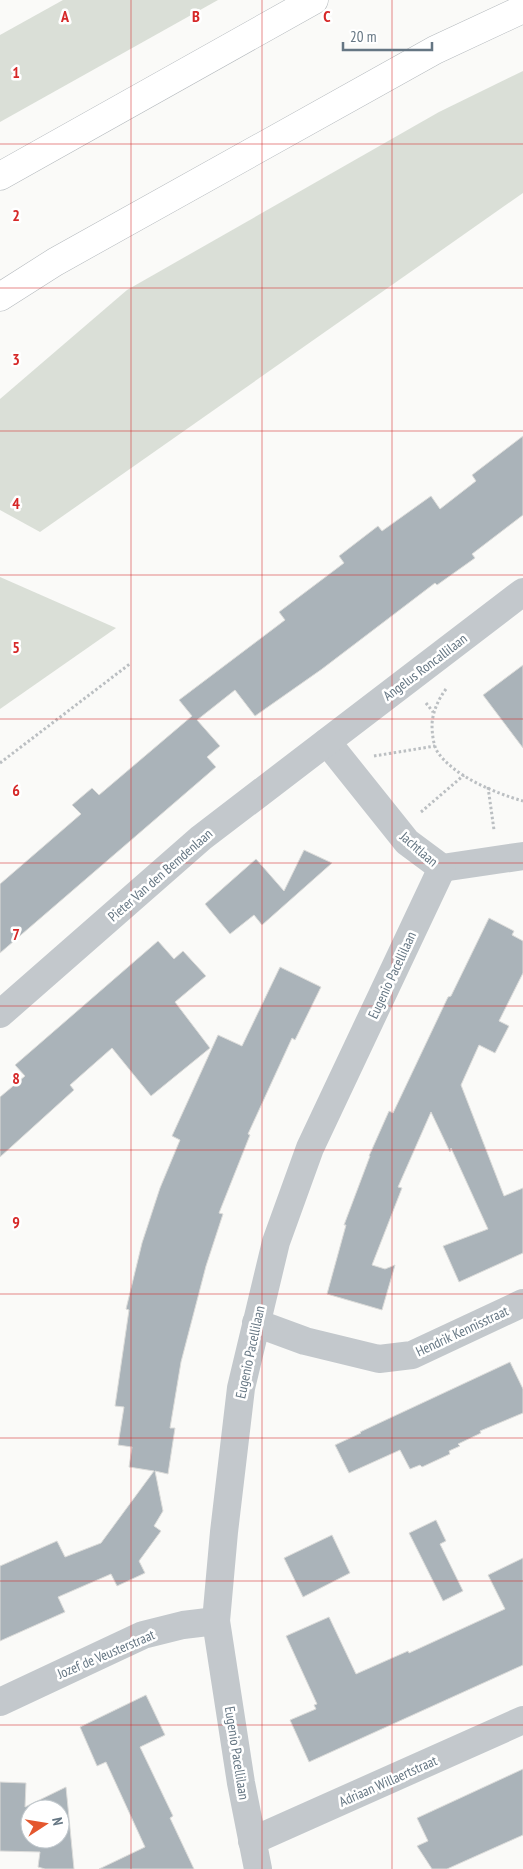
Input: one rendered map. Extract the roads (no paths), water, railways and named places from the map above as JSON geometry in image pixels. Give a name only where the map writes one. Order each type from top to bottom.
[{"type":"highway","points":[[0,176],[314,0]]},
{"type":"highway","points":[[0,297],[55,262],[436,50],[523,9]]},
{"type":"street","name":"Angelus Roncallilaan","points":[[334,752],[523,592]]},
{"type":"street","name":"Jachtlaan","points":[[334,752],[407,842],[442,868],[511,858]]},
{"type":"street","name":"Pieter Van den Bemdenlaan","points":[[0,1014],[201,838],[334,752]]},
{"type":"street","name":"Eugenio Pacellilaan","points":[[258,1869],[241,1783],[216,1620],[238,1410],[256,1323],[276,1242],[310,1148],[442,868]]},
{"type":"street","name":"Hendrik Kennisstraat","points":[[256,1323],[305,1341],[379,1359],[412,1354],[523,1303]]},
{"type":"street","name":"Jozef de Veusterstraat","points":[[0,1702],[143,1635],[183,1625],[216,1620]]},
{"type":"street","name":"Adriaan Willaertstraat","points":[[252,1841],[523,1720]]}]
